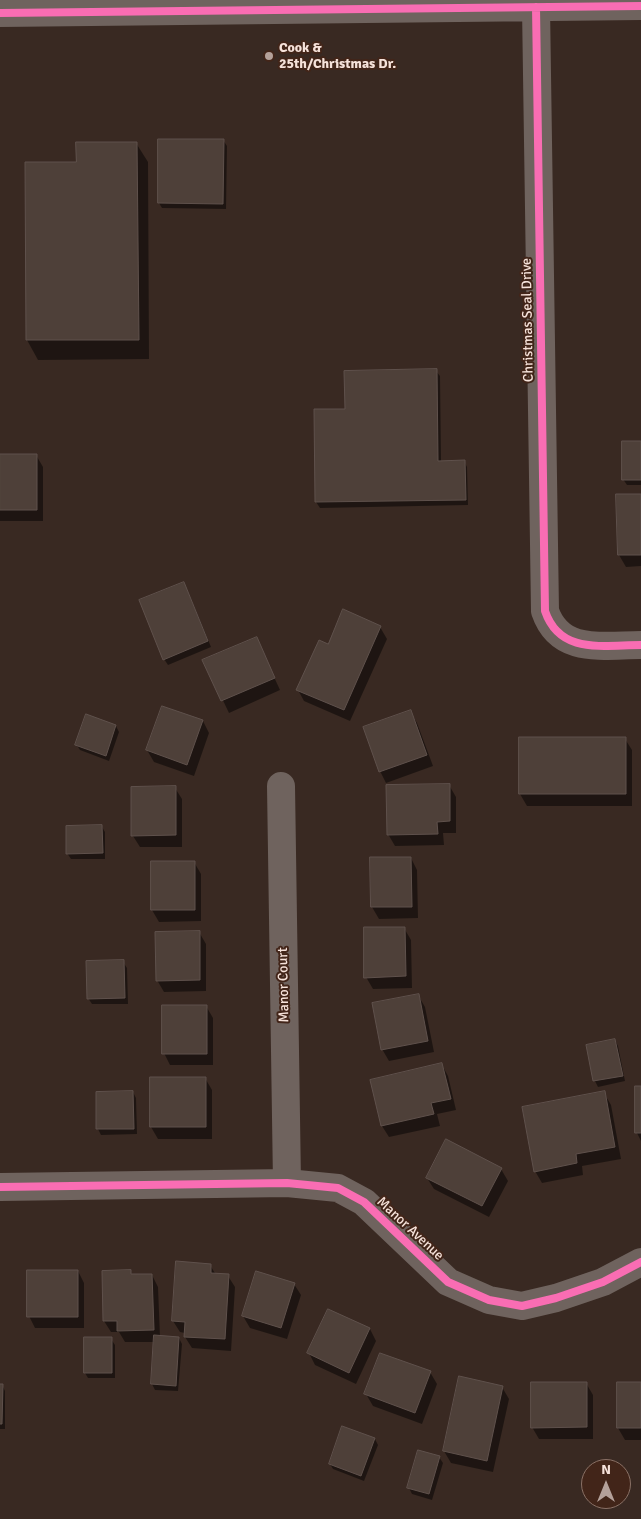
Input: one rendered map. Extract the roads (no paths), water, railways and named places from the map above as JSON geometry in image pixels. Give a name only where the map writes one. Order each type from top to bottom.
[{"type":"street","points":[[0,13],[177,6],[495,4],[536,7],[641,6]]},
{"type":"street","name":"Christmas Seal Drive","points":[[536,7],[545,611],[548,621],[555,631],[574,643],[587,645],[641,645]]},
{"type":"street","name":"Manor Court","points":[[281,786],[287,1184]]},
{"type":"street","name":"Manor Avenue","points":[[0,1188],[287,1184],[338,1188],[364,1202],[448,1282],[489,1300],[522,1306],[556,1298],[603,1282],[641,1262]]},
{"type":"place","name":"Cook & 25th/Christmas Dr.","points":[[269,56]]}]
